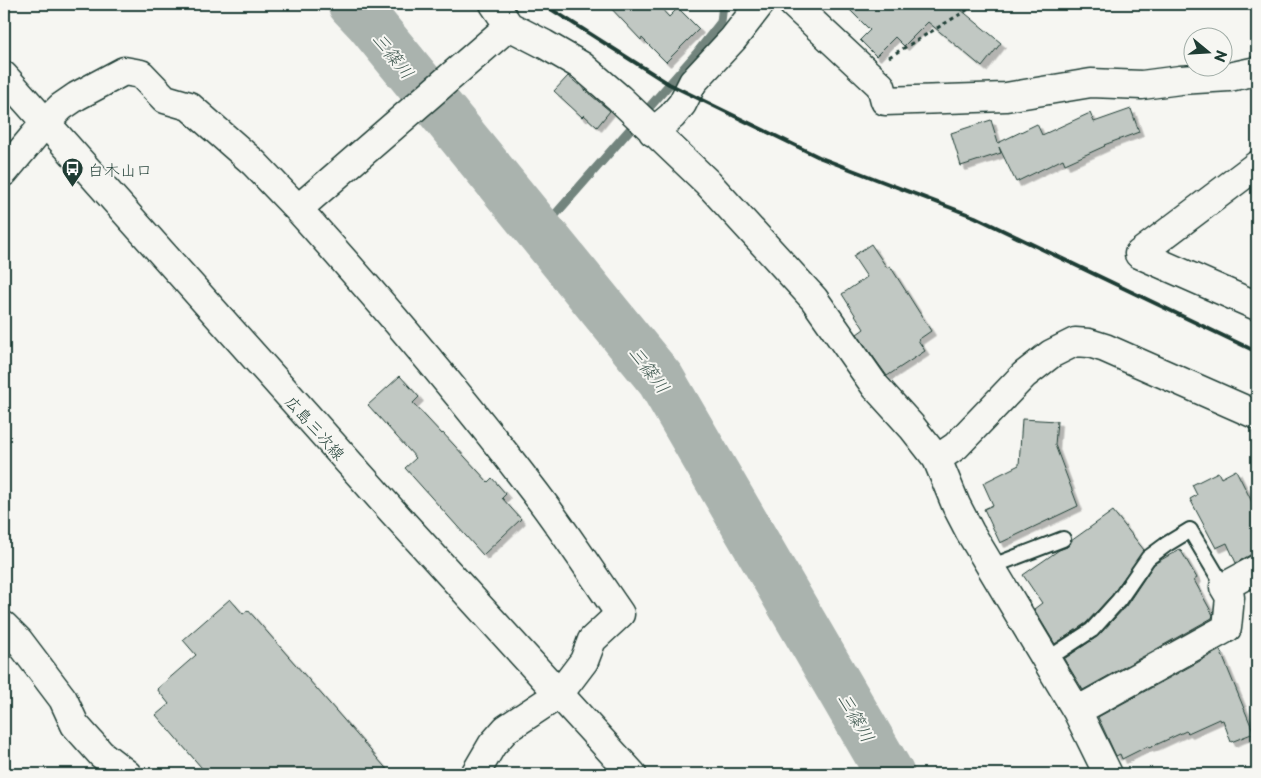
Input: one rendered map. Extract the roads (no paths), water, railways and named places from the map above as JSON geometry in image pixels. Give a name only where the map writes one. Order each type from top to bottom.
[{"type":"street","points":[[494,4],[504,29],[544,44],[582,66],[619,98],[707,182],[814,299],[875,386],[938,459],[956,505],[990,567],[1077,710],[1108,774]]},
{"type":"street","points":[[653,132],[672,116],[682,104],[693,82],[733,39],[760,4]]},
{"type":"street","points":[[793,4],[881,86],[885,101],[1006,97],[1091,83],[1142,85],[1180,80],[1229,78],[1257,71]]},
{"type":"street","points":[[304,204],[504,29]]},
{"type":"street","points":[[4,172],[45,122],[61,107],[77,96],[124,71],[141,74],[165,98],[189,106],[304,204],[531,487],[620,614],[592,640],[584,661],[559,694],[506,729],[492,745],[475,774]]},
{"type":"street","name":"広島三次線","points":[[4,76],[380,498],[632,774]]},
{"type":"street","points":[[1257,165],[1139,254],[1257,306]]},
{"type":"street","points":[[938,459],[956,446],[1024,374],[1051,354],[1075,342],[1089,343],[1104,348],[1257,415]]},
{"type":"street","points":[[1077,710],[1227,628],[1230,597],[1224,587],[1257,569]]},
{"type":"street","points":[[4,626],[19,641],[63,700],[74,725],[101,754],[127,774]]},
{"type":"lane","points":[[1046,660],[1092,630],[1119,600],[1148,558],[1190,530],[1224,587]]},
{"type":"lane","points":[[990,567],[1063,539]]},
{"type":"waterway","name":"三篠川","points":[[352,4],[370,23],[661,380],[890,774]]},
{"type":"waterway","points":[[540,232],[696,54],[721,22],[723,4]]},
{"type":"railway","points":[[543,4],[669,84],[821,158],[975,217],[1257,352]]},
{"type":"place","name":"白木山口","points":[[72,188]]}]
